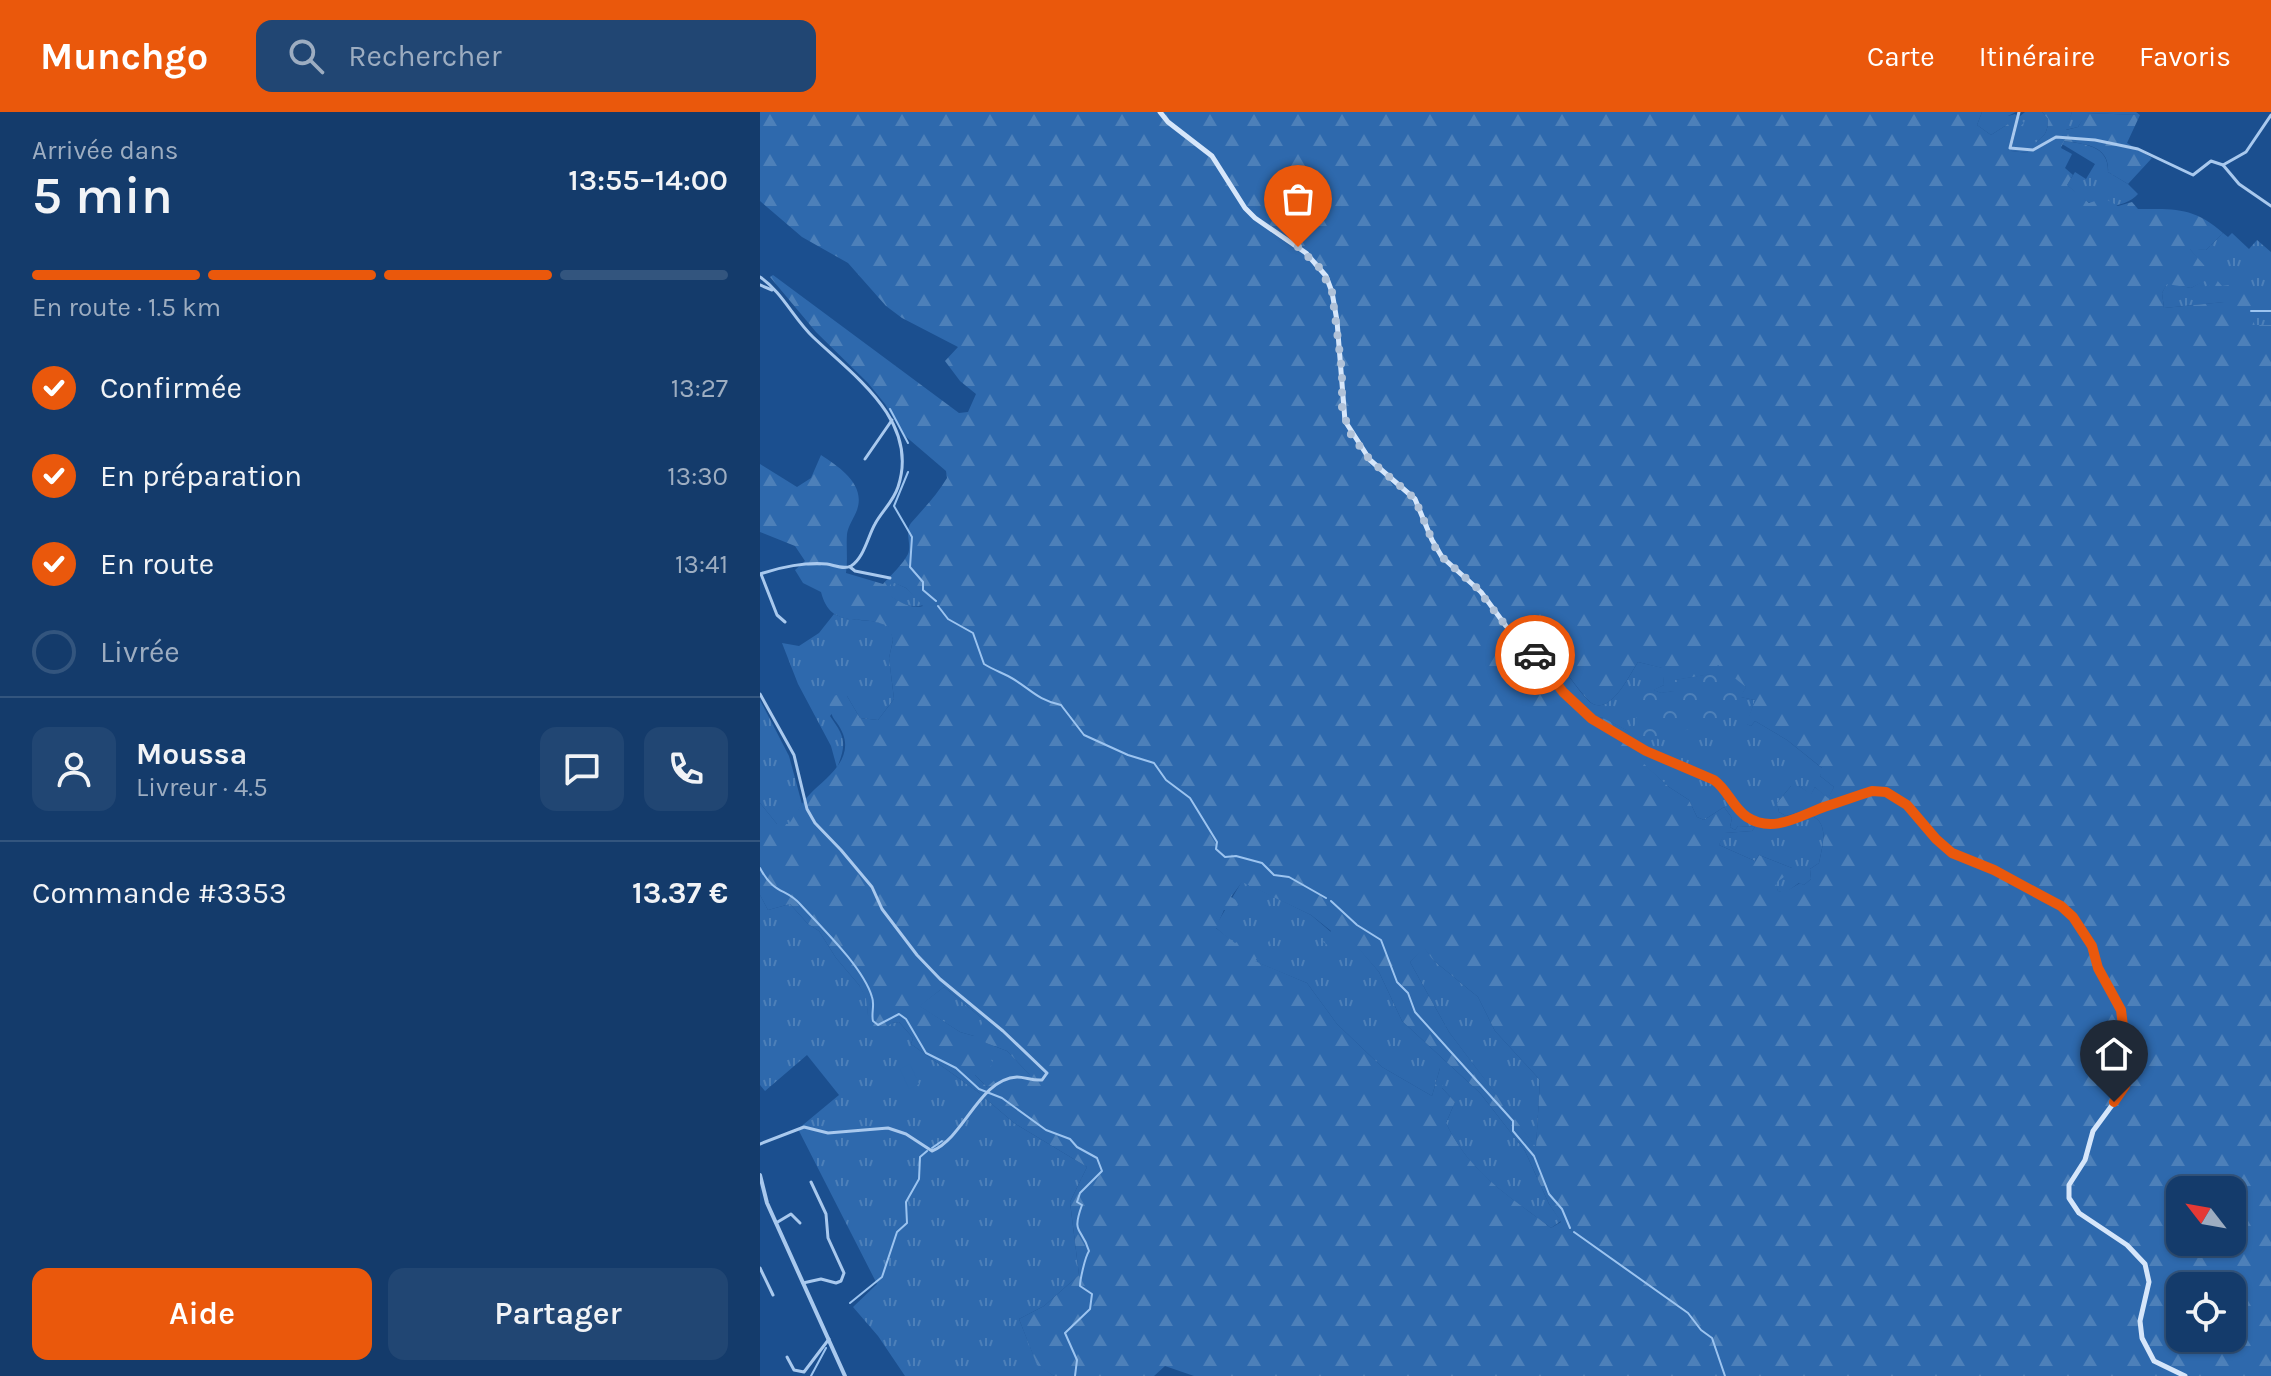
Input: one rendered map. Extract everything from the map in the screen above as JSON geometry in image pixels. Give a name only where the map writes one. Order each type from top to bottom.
[{"type":"main road","points":[[1160,112],[1168,122],[1212,156],[1245,208],[1255,218],[1306,253],[1326,276],[1337,321],[1343,383],[1342,408],[1350,433],[1370,460],[1415,499],[1442,557],[1481,592],[1506,626],[1533,651],[1577,707],[1646,751],[1714,780],[1743,814],[1759,822],[1774,824],[1794,820],[1866,793],[1880,791],[1893,795],[1913,811],[1952,853],[1994,870],[2061,906],[2073,917],[2092,946],[2098,968],[2121,1010],[2129,1074],[2121,1093],[2093,1131],[2088,1154],[2070,1183],[2068,1195],[2079,1213],[2127,1245],[2145,1264],[2149,1282],[2140,1321],[2142,1338],[2154,1361],[2185,1376]]},
{"type":"street","points":[[2019,112],[2010,148],[2033,150],[2056,137],[2095,140],[2138,149],[2190,175],[2198,173],[2211,161],[2223,165],[2239,184],[2271,206]]},
{"type":"street","points":[[2223,165],[2246,152],[2271,115]]},
{"type":"street","points":[[760,277],[809,334],[859,378],[892,420],[901,455],[898,486],[861,554],[850,567]]},
{"type":"street","points":[[760,285],[775,292]]},
{"type":"street","points":[[865,459],[892,420]]},
{"type":"street","points":[[785,622],[777,615],[760,574],[814,564],[850,567],[855,571],[890,578]]},
{"type":"street","points":[[760,694],[794,755],[807,809],[815,823],[856,867],[877,895],[894,926],[918,956],[1047,1073],[1042,1080],[1007,1079],[988,1091],[944,1145],[932,1151],[906,1134],[888,1128],[828,1133],[804,1127],[760,1144]]},
{"type":"street","points":[[760,1175],[765,1204],[845,1376]]},
{"type":"street","points":[[803,1283],[821,1279],[836,1283],[841,1281],[844,1273],[828,1238],[826,1214],[811,1182]]},
{"type":"street","points":[[776,1223],[791,1214],[800,1223]]},
{"type":"street","points":[[760,1268],[773,1295]]},
{"type":"street","points":[[787,1357],[794,1370],[803,1374],[829,1339]]},
{"type":"green space","points":[[760,112],[1982,112],[1977,125],[1991,135],[2008,124],[2008,116],[2015,114],[2024,123],[2016,129],[2011,151],[2028,153],[2046,131],[2048,119],[2042,112],[2072,112],[2066,130],[2078,127],[2086,113],[2140,115],[2127,143],[2152,158],[2128,184],[2108,172],[2108,163],[2100,151],[2064,141],[2061,148],[2072,154],[2065,168],[2073,175],[2067,185],[2089,203],[2104,198],[2118,206],[2132,202],[2138,209],[2184,211],[2203,218],[2223,233],[2206,250],[2190,249],[2222,286],[2251,282],[2263,307],[2252,325],[2271,325],[2271,1376],[1194,1376],[1165,1366],[1154,1376],[1054,1376],[1037,1365],[1019,1319],[1044,1306],[1079,1275],[1070,1202],[1087,1167],[1014,1123],[978,1092],[911,1044],[913,1038],[899,1022],[884,1029],[873,1026],[859,985],[836,958],[819,931],[790,904],[768,910],[760,895],[760,803],[777,824],[789,824],[808,796],[836,768],[844,752],[843,734],[833,717],[829,700],[836,695],[847,696],[860,718],[878,720],[894,699],[889,658],[893,640],[889,627],[840,617],[832,612],[821,592],[803,583],[795,570],[805,561],[795,546],[760,532],[760,464],[797,487],[811,478],[821,455],[843,471],[854,484],[859,501],[847,534],[846,573],[883,584],[908,554],[911,523],[947,478],[946,471],[904,435],[868,383],[816,332],[770,277],[773,275],[959,413],[968,412],[976,394],[960,381],[945,361],[958,347],[902,318],[886,306],[848,263],[802,237],[760,201]],"holes":[[[2205,281],[2224,302],[2164,308],[2162,293],[2167,284],[2191,288]],[[892,582],[906,588],[923,606],[908,605],[886,592]],[[1638,662],[1662,668],[1664,685],[1653,690],[1661,693],[1675,691],[1675,680],[1712,674],[1746,687],[1740,697],[1755,700],[1746,724],[1751,726],[1755,721],[1787,740],[1822,768],[1820,776],[1834,787],[1828,798],[1815,787],[1811,794],[1799,786],[1791,786],[1777,803],[1779,812],[1786,816],[1809,809],[1823,830],[1819,863],[1810,869],[1811,879],[1804,885],[1800,883],[1785,892],[1778,891],[1776,883],[1792,868],[1759,855],[1755,861],[1719,845],[1725,833],[1752,831],[1755,827],[1738,826],[1735,830],[1730,827],[1732,818],[1724,807],[1704,820],[1697,817],[1689,800],[1669,787],[1643,763],[1648,756],[1625,740],[1629,731],[1601,717],[1596,725],[1570,704],[1549,678],[1563,669],[1590,702],[1600,705],[1620,691]],[[1242,882],[1311,915],[1331,931],[1323,942],[1335,950],[1352,941],[1379,972],[1402,1021],[1480,1093],[1525,1151],[1549,1204],[1561,1222],[1551,1228],[1491,1182],[1466,1156],[1446,1123],[1455,1102],[1442,1088],[1447,1071],[1440,1068],[1432,1096],[1382,1067],[1337,1024],[1307,983],[1255,961],[1271,938],[1262,930],[1235,943],[1216,928],[1224,910],[1235,911],[1239,902],[1231,897]],[[1424,948],[1433,960],[1478,997],[1495,1031],[1540,1080],[1536,1147],[1449,1032],[1410,962]],[[944,987],[984,1020],[978,1031],[986,1043],[1007,1051],[1030,1075],[1007,1069],[987,1087],[975,1075],[994,1064],[974,1036],[960,1032],[920,1006]]]},
{"type":"green space","points":[[1982,112],[2016,112],[2008,116],[2008,124],[1991,135],[1977,125]]},
{"type":"green space","points":[[2025,112],[2042,112],[2048,119],[2046,131],[2029,153],[2011,151],[2019,117]]},
{"type":"green space","points":[[2072,112],[2136,112],[2140,115],[2087,113],[2078,127],[2065,130]]},
{"type":"green space","points":[[2063,141],[2087,145],[2100,151],[2108,172],[2138,194],[2128,202],[2114,206],[2094,204],[2083,199],[2067,185],[2075,172],[2086,179],[2095,164],[2062,144]]},
{"type":"green space","points":[[2223,233],[2228,237],[2232,233],[2249,249],[2257,240],[2271,252],[2271,325],[2252,325],[2189,248],[2206,250]]},
{"type":"green space","points":[[2205,280],[2225,302],[2164,308],[2162,293],[2167,283],[2191,288]]},
{"type":"green space","points":[[891,581],[906,588],[924,605],[908,605],[889,595],[885,592]]},
{"type":"green space","points":[[834,614],[890,627],[893,640],[889,658],[894,699],[878,720],[860,718],[847,696],[830,716],[843,740],[837,768],[831,746],[798,684],[782,643],[799,646],[819,633]]},
{"type":"green space","points":[[1638,662],[1663,668],[1664,685],[1654,690],[1661,693],[1675,691],[1675,680],[1711,674],[1718,665],[1746,687],[1741,697],[1755,700],[1747,724],[1751,726],[1755,721],[1787,740],[1823,769],[1820,776],[1834,787],[1828,799],[1815,787],[1811,795],[1799,786],[1791,786],[1777,803],[1779,812],[1786,816],[1809,809],[1823,830],[1819,863],[1810,869],[1811,879],[1804,885],[1799,883],[1785,893],[1778,891],[1775,883],[1792,868],[1759,855],[1755,861],[1719,845],[1724,833],[1752,831],[1755,827],[1738,826],[1735,830],[1730,827],[1732,818],[1724,807],[1704,820],[1697,817],[1689,800],[1642,763],[1648,756],[1625,740],[1628,731],[1601,717],[1596,725],[1570,704],[1549,678],[1563,669],[1590,702],[1600,705],[1620,691]]},
{"type":"green space","points":[[1718,665],[1746,687],[1730,713],[1660,740],[1650,735],[1648,739],[1633,731],[1645,688],[1661,693],[1675,691],[1675,680],[1711,674]]},
{"type":"green space","points":[[760,700],[789,756],[802,804],[790,824],[777,824],[760,803]]},
{"type":"green space","points":[[1242,881],[1311,915],[1331,932],[1352,940],[1379,972],[1402,1021],[1480,1093],[1525,1151],[1549,1204],[1561,1221],[1551,1228],[1505,1194],[1466,1156],[1446,1123],[1455,1102],[1442,1088],[1440,1068],[1432,1096],[1382,1067],[1337,1024],[1307,983],[1254,961],[1215,927]]},
{"type":"green space","points":[[760,895],[768,910],[790,904],[819,931],[836,958],[859,985],[867,999],[868,1015],[892,1023],[899,1022],[913,1038],[911,1044],[978,1092],[1014,1123],[1087,1167],[1070,1202],[1079,1275],[1044,1306],[1019,1319],[1037,1364],[1054,1376],[905,1376],[878,1336],[853,1307],[877,1284],[798,1129],[839,1095],[807,1055],[765,1091],[760,1085]]},
{"type":"green space","points":[[1424,947],[1433,960],[1478,997],[1495,1031],[1540,1080],[1536,1148],[1449,1032],[1410,962]]},
{"type":"green space","points":[[944,987],[984,1020],[986,1043],[1007,1051],[1031,1076],[987,1087],[975,1075],[974,1036],[960,1032],[919,1006]]},
{"type":"green space","points":[[910,1064],[919,1084],[909,1089],[900,1069]]},
{"type":"waterway","points":[[2251,311],[2271,311]]},
{"type":"waterway","points":[[890,409],[908,443]]},
{"type":"waterway","points":[[908,472],[894,506],[912,537],[910,567],[923,582],[923,590],[936,601]]},
{"type":"waterway","points":[[938,606],[948,619],[973,633],[984,664],[1045,700],[1061,705],[1084,735],[1154,763],[1166,780],[1190,798],[1217,842],[1216,849],[1225,857],[1236,856],[1262,863],[1274,875],[1289,877],[1326,898]]},
{"type":"waterway","points":[[760,868],[770,883],[795,899],[851,960],[872,997],[873,1021],[878,1025],[899,1014],[906,1019],[926,1053],[956,1068],[979,1089],[1002,1098],[1046,1130],[1070,1139],[1077,1147],[1097,1158],[1102,1171],[1080,1193],[1077,1202],[1082,1205],[1078,1226],[1089,1251],[1080,1286],[1092,1294],[1090,1309],[1065,1333],[1077,1360],[1075,1376]]},
{"type":"waterway","points":[[1331,901],[1357,925],[1381,940],[1397,982],[1408,993],[1415,1012],[1513,1121],[1513,1131],[1534,1156],[1549,1194],[1562,1209],[1570,1228]]},
{"type":"waterway","points":[[932,1148],[942,1141]]},
{"type":"waterway","points":[[850,1303],[882,1277],[897,1232],[907,1223],[906,1202],[919,1179],[920,1157],[927,1151]]},
{"type":"waterway","points":[[1574,1232],[1688,1313],[1712,1338],[1725,1376]]},
{"type":"waterway","points":[[811,1376],[826,1348]]},
{"type":"way so far","points":[[1298,247],[1320,268],[1332,292],[1342,371],[1342,408],[1350,433],[1370,460],[1415,499],[1442,557],[1481,592],[1506,626],[1535,655]]},
{"type":"route","points":[[1535,655],[1563,692],[1592,719],[1646,751],[1714,780],[1723,787],[1737,808],[1753,820],[1767,824],[1783,823],[1872,791],[1886,792],[1913,811],[1952,853],[1994,870],[2064,909],[2092,946],[2098,968],[2121,1010],[2129,1074],[2114,1102]]}]
